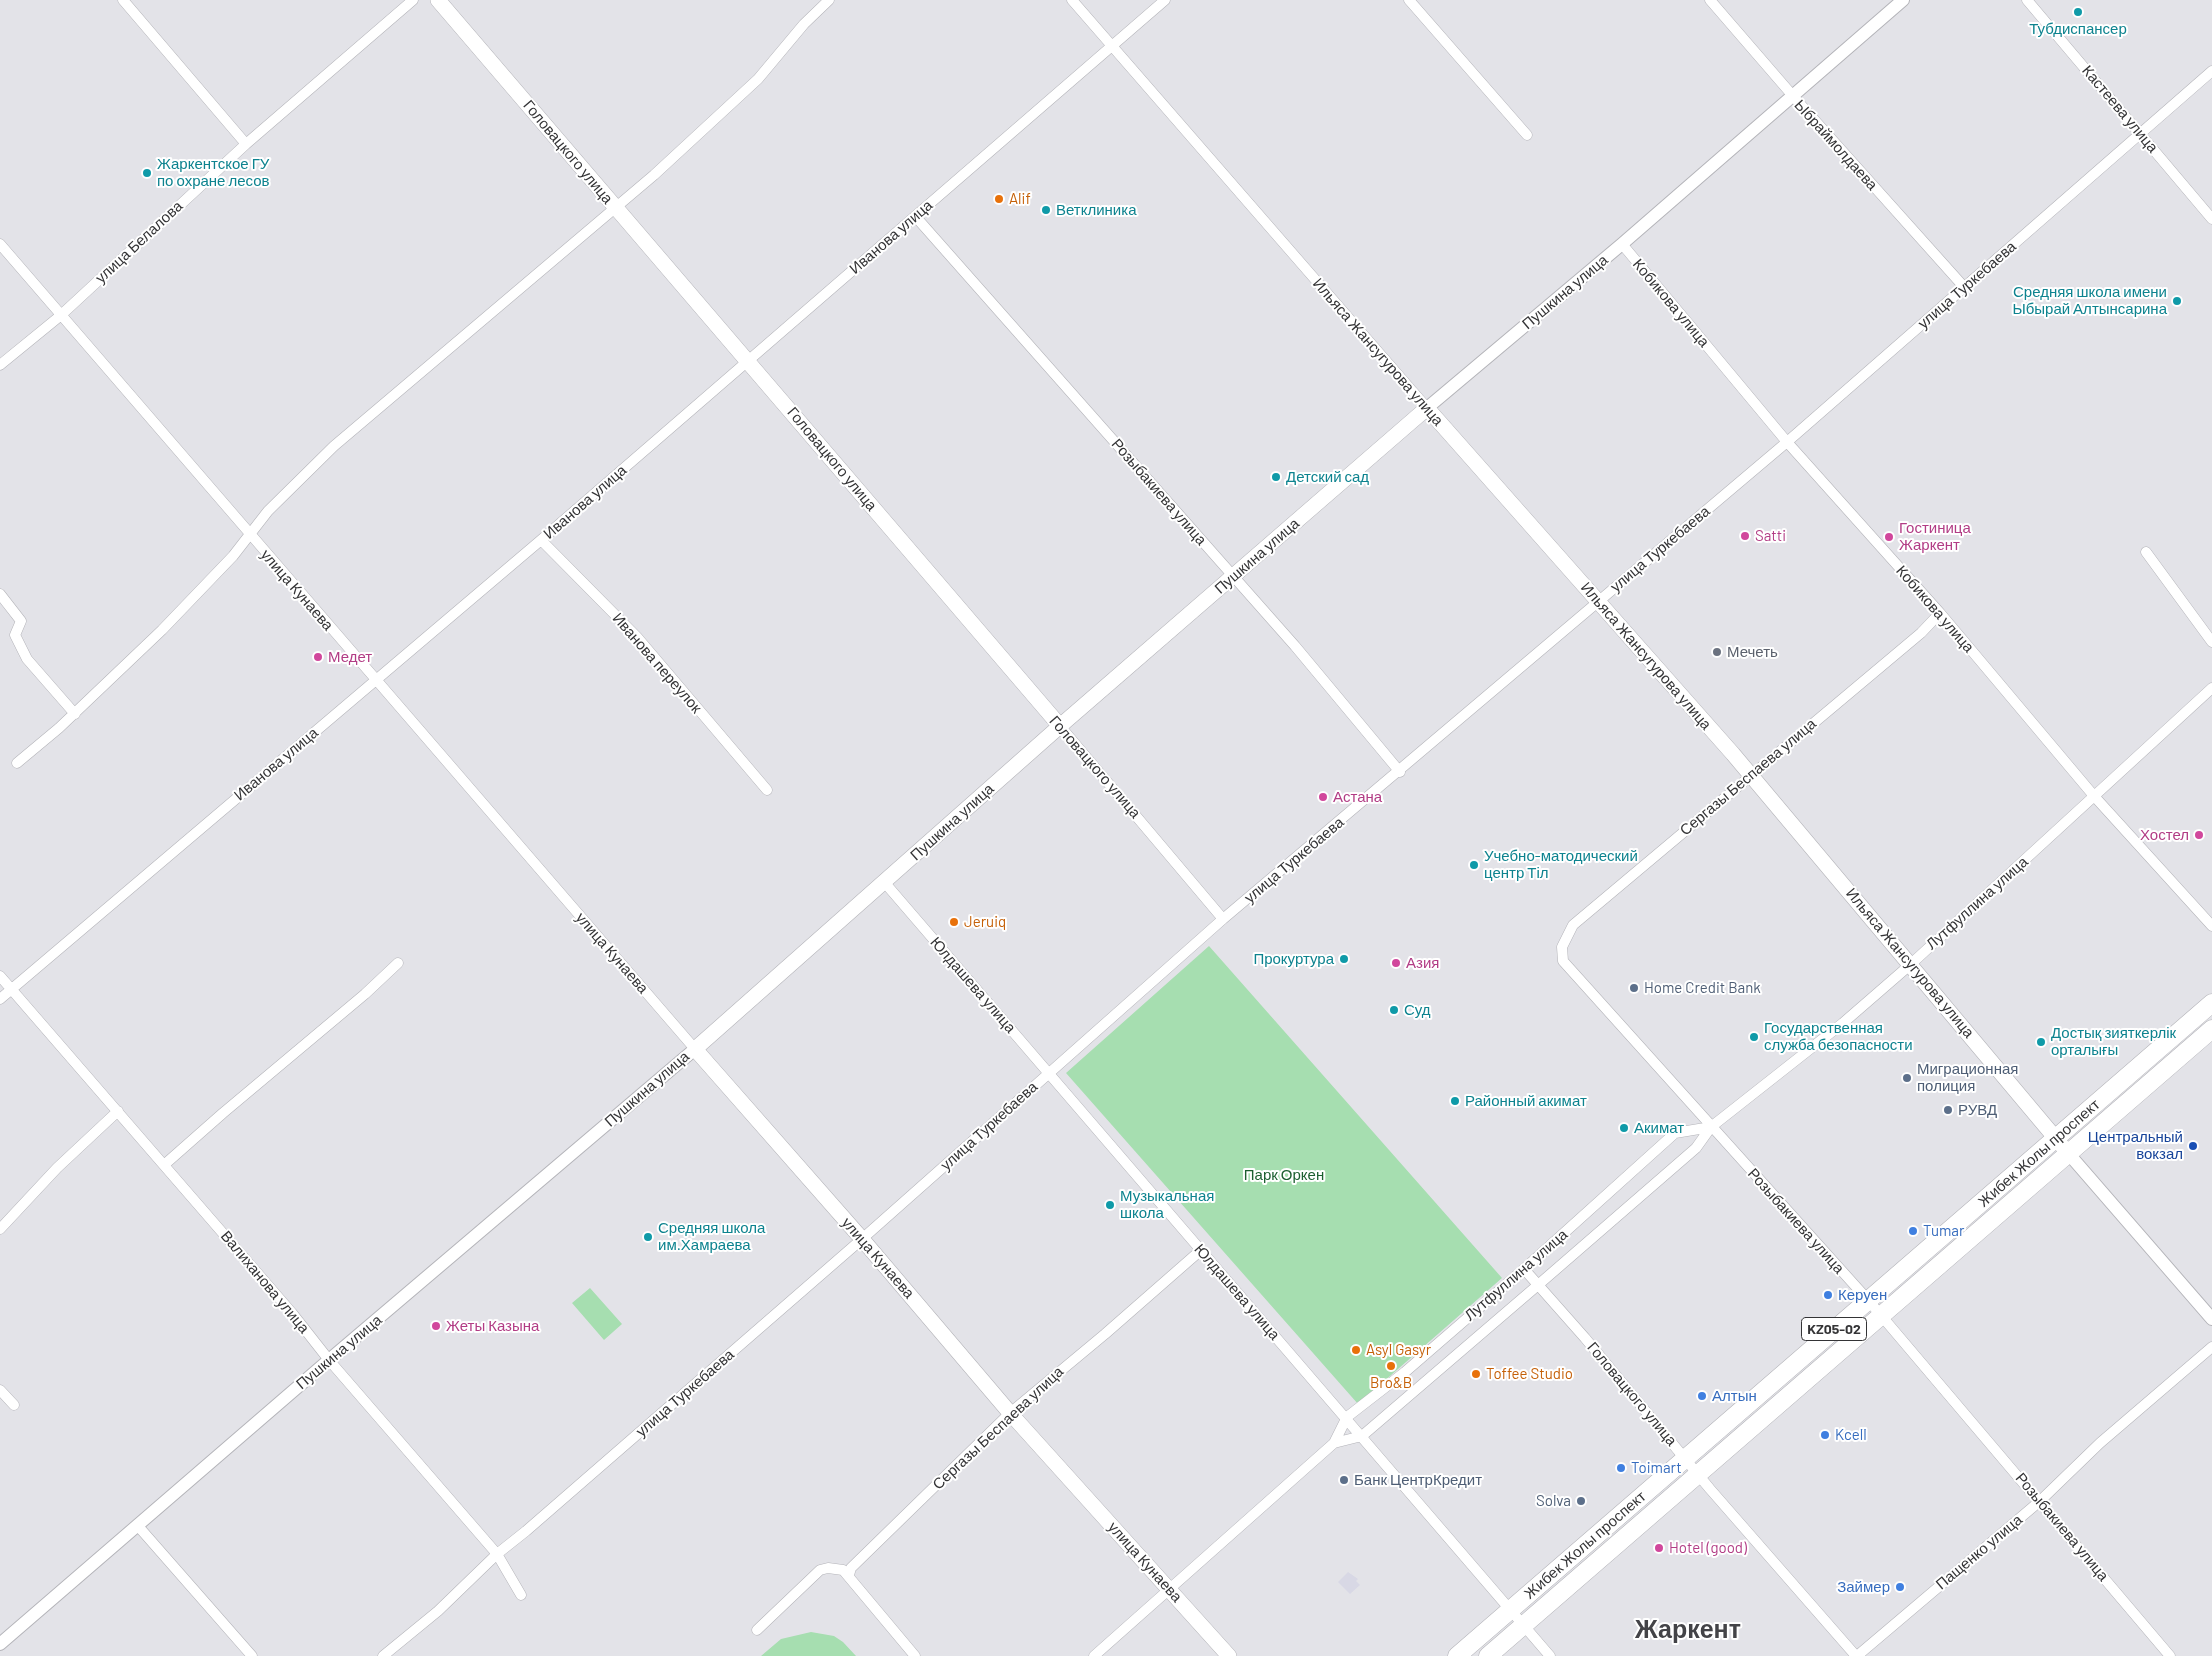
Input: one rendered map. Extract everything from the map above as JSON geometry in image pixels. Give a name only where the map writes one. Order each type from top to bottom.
[{"type":"highway","name":"Жибек Жолы проспект","points":[[1457,1656],[2212,1003]]},
{"type":"highway","name":"Жибек Жолы проспект","points":[[1488,1656],[2212,1029]]},
{"type":"main road","name":"Головацкого улица","points":[[438,0],[615,208],[749,360],[1060,726]]},
{"type":"main road","name":"Пушкина улица","points":[[695,1049],[885,883],[1060,726],[1427,408]]},
{"type":"main road","name":"Ильяса Жансугурова улица","points":[[1427,408],[1750,775],[1911,964],[2068,1154]]},
{"type":"main road","name":"улица Кунаева","points":[[695,1049],[862,1239],[1010,1413],[1229,1656]]},
{"type":"street","points":[[123,0],[246,144]]},
{"type":"street","name":"улица Белалова","points":[[0,365],[60,316],[246,144],[413,0]]},
{"type":"street","points":[[17,763],[75,714],[162,630],[233,556],[268,511],[334,446],[661,169],[758,79],[804,24],[829,0]]},
{"type":"street","name":"Ильяса Жансугурова улица","points":[[1072,0],[1427,408]]},
{"type":"street","name":"Иванова улица","points":[[0,999],[541,540],[1165,0]]},
{"type":"street","points":[[1409,0],[1527,135]]},
{"type":"street","name":"Ыбраймолдаева","points":[[1710,0],[1792,96],[1964,287]]},
{"type":"street","name":"Пушкина улица","points":[[1427,408],[1622,244],[1903,0]]},
{"type":"street","name":"Кастеева улица","points":[[2027,0],[2212,219]]},
{"type":"street","name":"улица Туркебаева","points":[[384,1656],[438,1611],[496,1554],[526,1531],[862,1239],[1223,919],[1400,772],[1597,601],[1787,442],[2212,71]]},
{"type":"street","name":"Розыбакиева улица","points":[[915,216],[1234,576],[1400,772]]},
{"type":"street","name":"улица Кунаева","points":[[0,244],[60,316],[695,1049]]},
{"type":"street","name":"Кобикова улица","points":[[1622,244],[1787,442],[1940,613],[2094,796],[2212,926]]},
{"type":"street","name":"Иванова переулок","points":[[541,540],[637,636],[768,790]]},
{"type":"street","points":[[2146,552],[2212,642]]},
{"type":"street","points":[[0,594],[22,621],[15,635],[28,659],[75,714]]},
{"type":"street","name":"Сергазы Беспаева улица","points":[[1562,947],[1573,925],[1921,633],[1940,613]]},
{"type":"street","name":"Лутфуллина улица","points":[[1334,1443],[1362,1436],[1696,1148],[1711,1127],[1843,1023],[1911,964],[2212,688]]},
{"type":"street","name":"Головацкого улица","points":[[1060,726],[1223,919]]},
{"type":"street","name":"Юлдашева улица","points":[[885,883],[1550,1656]]},
{"type":"street","name":"Розыбакиева улица","points":[[1562,947],[1563,961],[1868,1300],[2040,1500],[2170,1656]]},
{"type":"street","points":[[164,1165],[365,994],[398,963]]},
{"type":"street","name":"Валиханова улица","points":[[0,976],[292,1312],[329,1360],[496,1554],[521,1595]]},
{"type":"street","name":"Пушкина улица","points":[[0,1644],[329,1360],[695,1049]]},
{"type":"street","points":[[0,1229],[57,1168],[118,1111]]},
{"type":"street","name":"Лутфуллина улица","points":[[1094,1656],[1334,1443],[1346,1418],[1405,1372],[1524,1269],[1675,1133],[1711,1127]]},
{"type":"street","name":"Ильяса Жансугурова улица","points":[[2068,1154],[2212,1319]]},
{"type":"street","name":"Сергазы Беспаева улица","points":[[847,1571],[1010,1413],[1105,1334],[1201,1250]]},
{"type":"street","name":"Головацкого улица","points":[[1524,1269],[1698,1474],[1857,1656]]},
{"type":"street","name":"Пащенко улица","points":[[1857,1656],[2040,1500],[2100,1443],[2212,1347]]},
{"type":"street","points":[[0,1390],[14,1405]]},
{"type":"street","points":[[138,1526],[252,1656]]},
{"type":"street","points":[[757,1630],[820,1570],[828,1568],[847,1571],[915,1656]]},
{"type":"shaded area","points":[[1348,1572],[1358,1579],[1356,1581],[1360,1585],[1350,1594],[1338,1582]]},
{"type":"green space","name":"Парк Оркен","points":[[1209,946],[1502,1278],[1358,1404],[1066,1073]]},
{"type":"green space","points":[[590,1288],[622,1324],[604,1340],[572,1303]]},
{"type":"green space","points":[[811,1632],[834,1636],[843,1642],[856,1656],[761,1656],[781,1639]]},
{"type":"place","name":"Тубдиспансер","points":[[2078,12]]},
{"type":"place","name":"Жаркентское ГУ по охране лесов","points":[[147,173]]},
{"type":"place","name":"Alif","points":[[999,199]]},
{"type":"place","name":"Ветклиника","points":[[1046,210]]},
{"type":"place","name":"Средняя школа имени Ыбырай Алтынсарина","points":[[2177,301]]},
{"type":"place","name":"Детский сад","points":[[1276,477]]},
{"type":"place","name":"Satti","points":[[1745,536]]},
{"type":"place","name":"Гостиница Жаркент","points":[[1889,537]]},
{"type":"place","name":"Мечеть","points":[[1717,652]]},
{"type":"place","name":"Медет","points":[[318,657]]},
{"type":"place","name":"Астана","points":[[1323,797]]},
{"type":"place","name":"Хостел","points":[[2199,835]]},
{"type":"place","name":"Учебно-матодический центр Тіл","points":[[1474,865]]},
{"type":"place","name":"Jeruiq","points":[[954,922]]},
{"type":"place","name":"Прокуртура","points":[[1344,959]]},
{"type":"place","name":"Азия","points":[[1396,963]]},
{"type":"place","name":"Home Credit Bank","points":[[1634,988]]},
{"type":"place","name":"Суд","points":[[1394,1010]]},
{"type":"place","name":"Государственная служба безопасности","points":[[1754,1037]]},
{"type":"place","name":"Достық зияткерлік орталығы","points":[[2041,1042]]},
{"type":"place","name":"Миграционная полиция","points":[[1907,1078]]},
{"type":"place","name":"Районный акимат","points":[[1455,1101]]},
{"type":"place","name":"РУВД","points":[[1948,1110]]},
{"type":"place","name":"Акимат","points":[[1624,1128]]},
{"type":"place","name":"Центральный вокзал","points":[[2193,1146]]},
{"type":"place","name":"Музыкальная школа","points":[[1110,1205]]},
{"type":"place","name":"Tumar","points":[[1913,1231]]},
{"type":"place","name":"Средняя школа им.Хамраева","points":[[648,1237]]},
{"type":"place","name":"Керуен","points":[[1828,1295]]},
{"type":"place","name":"Жеты Казына","points":[[436,1326]]},
{"type":"place","name":"Asyl Gasyr","points":[[1356,1350]]},
{"type":"place","name":"Bro&B","points":[[1391,1366]]},
{"type":"place","name":"Toffee Studio","points":[[1476,1374]]},
{"type":"place","name":"Алтын","points":[[1702,1396]]},
{"type":"place","name":"Kcell","points":[[1825,1435]]},
{"type":"place","name":"Toimart","points":[[1621,1468]]},
{"type":"place","name":"Банк ЦентрКредит","points":[[1344,1480]]},
{"type":"place","name":"Solva","points":[[1581,1501]]},
{"type":"place","name":"Hotel (good)","points":[[1659,1548]]},
{"type":"place","name":"Займер","points":[[1900,1587]]},
{"type":"district","name":"Жаркент","points":[[1688,1630]]}]
